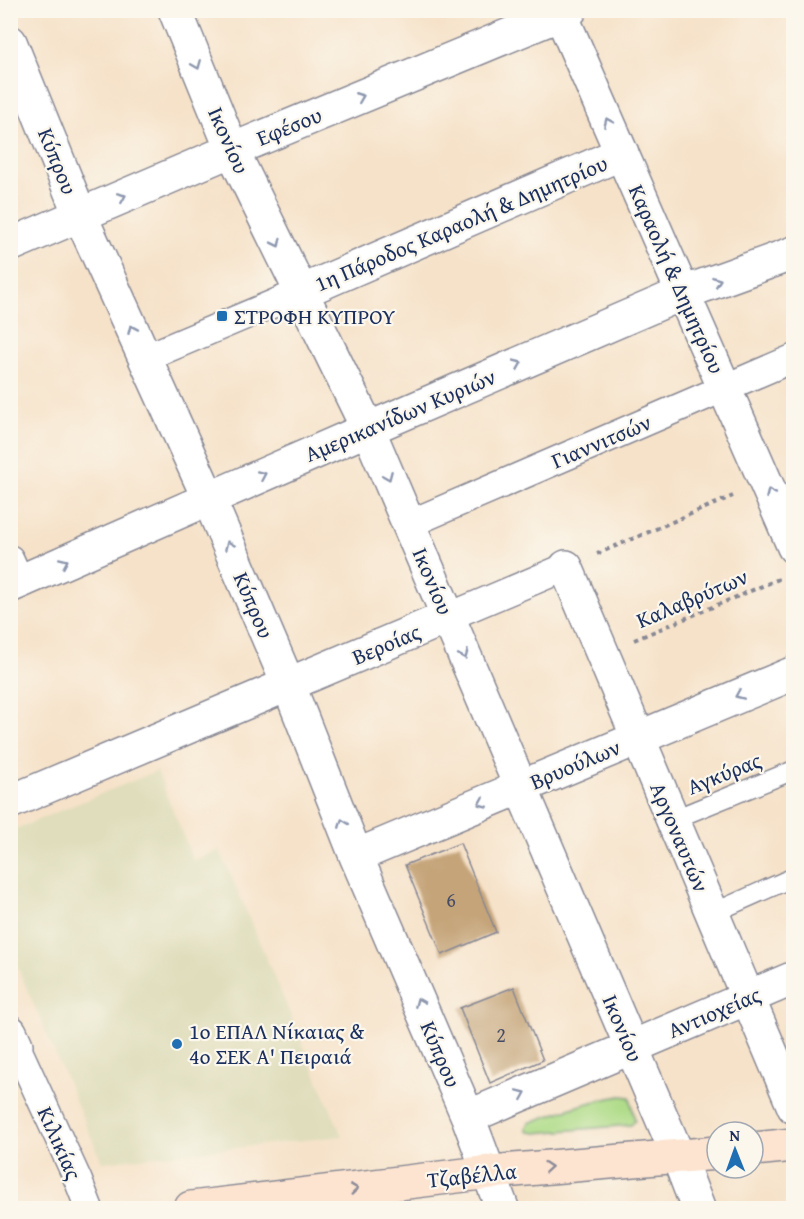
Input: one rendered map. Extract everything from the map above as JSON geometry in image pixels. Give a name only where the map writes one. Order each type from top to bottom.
[{"type":"main road","points":[[765,1148],[794,1145]]},
{"type":"main road","name":"Τζαβέλλα","points":[[191,1209],[490,1172],[705,1154]]},
{"type":"street","name":"Ικονίου","points":[[175,10],[232,150],[368,429],[632,1047],[698,1209]]},
{"type":"street","name":"Εφέσου","points":[[10,245],[563,12]]},
{"type":"street","name":"Καραολή & Δημητρίου","points":[[563,12],[765,482],[788,562]]},
{"type":"street","name":"Κύπρου","points":[[10,42],[80,215],[209,499],[289,686],[356,856],[468,1117],[502,1209]]},
{"type":"street","name":"1η Πάροδος Καραολή & Δημητρίου","points":[[301,292],[622,153]]},
{"type":"street","name":"Αμερικανίδων Κυριών","points":[[14,575],[209,499],[683,293],[794,253]]},
{"type":"street","points":[[145,358],[301,292]]},
{"type":"street","name":"Γιαννιτσών","points":[[409,524],[794,358]]},
{"type":"street","name":"Βεροίας","points":[[10,802],[566,567]]},
{"type":"street","name":"Αργοναυτών","points":[[566,567],[794,1107]]},
{"type":"street","name":"Βρυούλων","points":[[356,856],[794,673]]},
{"type":"street","name":"Αντιοχείας","points":[[468,1117],[794,978]]},
{"type":"street","name":"Κιλικίας","points":[[12,1041],[78,1180],[89,1209]]},
{"type":"lane","name":"Αγκύρας","points":[[672,819],[794,770]]},
{"type":"lane","points":[[713,913],[794,877]]},
{"type":"path","points":[[566,567],[765,482]]},
{"type":"path","name":"Καλαβρύτων","points":[[603,653],[788,562]]},
{"type":"shaded area","name":"1ο ΕΠΑΛ Νίκαιας & 4ο ΣΕΚ Α' Πειραιά","points":[[157,771],[193,860],[220,850],[342,1136],[102,1162],[11,952],[11,831]]},
{"type":"green space","points":[[621,1096],[630,1097],[635,1121],[631,1125],[535,1133],[526,1128],[529,1123],[563,1111]]},
{"type":"building","points":[[460,843],[496,932],[442,955],[405,865]]},
{"type":"building","points":[[514,987],[543,1060],[490,1083],[460,1008]]},
{"type":"place","name":"ΣΤΡΟΦΗ ΚΥΠΡΟΥ","points":[[222,316]]},
{"type":"place","name":"1ο ΕΠΑΛ Νίκαιας & 4ο ΣΕΚ Α' Πειραιά","points":[[177,1044]]}]
